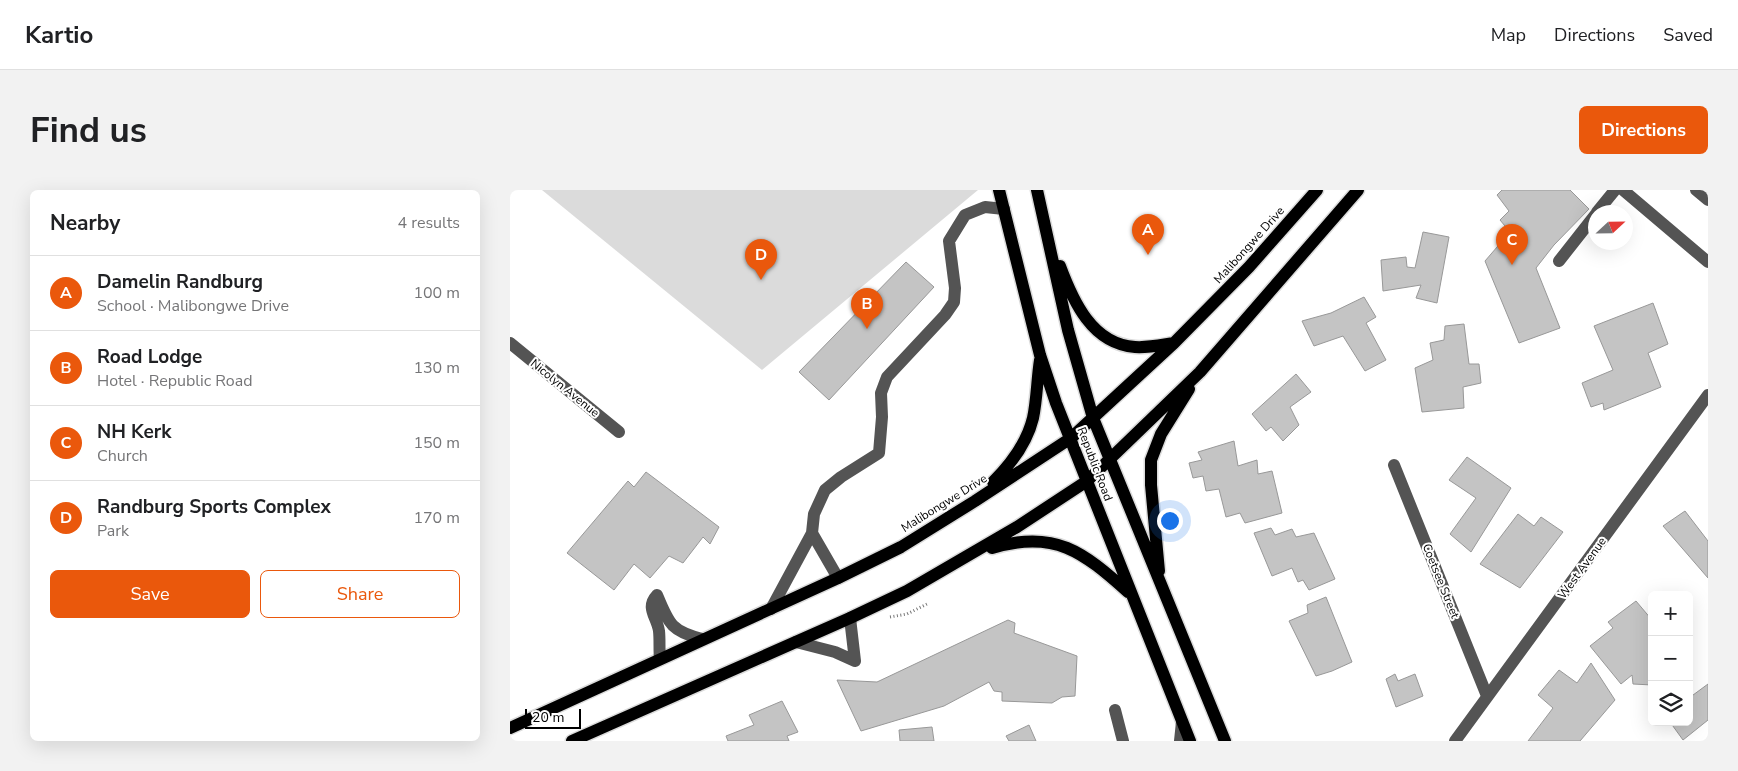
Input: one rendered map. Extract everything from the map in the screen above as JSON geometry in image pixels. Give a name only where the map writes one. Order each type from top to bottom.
[{"type":"main road","name":"Republic Road","points":[[999,190],[1040,355],[1056,403],[1190,741]]},
{"type":"main road","name":"Republic Road","points":[[1037,190],[1068,330],[1093,418],[1225,741]]},
{"type":"main road","name":"Malibongwe Drive","points":[[510,728],[838,578],[900,547],[975,501],[1070,438],[1174,343],[1249,267],[1317,190]]},
{"type":"main road","points":[[572,741],[850,618],[907,590],[975,552],[1087,481],[1200,372],[1358,190]]},
{"type":"main road","points":[[1045,229],[1071,296],[1094,328],[1106,338],[1134,347],[1174,343]]},
{"type":"main road","points":[[975,501],[1008,467],[1021,448],[1033,418],[1040,355]]},
{"type":"main road","points":[[1160,581],[1151,485],[1151,460],[1161,434],[1200,372]]},
{"type":"main road","points":[[975,552],[1010,542],[1050,542],[1077,552],[1100,567],[1131,594]]},
{"type":"street","points":[[1603,205],[1615,190]]},
{"type":"street","points":[[1623,190],[1708,262]]},
{"type":"street","points":[[1696,190],[1708,200]]},
{"type":"street","points":[[771,609],[812,534],[814,514],[825,490],[841,477],[879,453],[882,417],[881,393],[887,377],[954,302],[955,288],[949,241],[965,215],[985,207],[1004,210]]},
{"type":"street","points":[[1559,261],[1588,223]]},
{"type":"street","name":"Nicolyn Avenue","points":[[510,343],[619,432]]},
{"type":"street","name":"West Avenue","points":[[1455,741],[1708,395]]},
{"type":"street","name":"Coetsee Street","points":[[1394,465],[1487,696]]},
{"type":"street","points":[[812,534],[838,578]]},
{"type":"street","points":[[660,659],[659,631],[651,608],[651,602],[657,594],[665,616],[674,627],[684,634],[702,639]]},
{"type":"street","points":[[796,642],[835,652],[855,661],[850,618]]},
{"type":"street","points":[[1115,710],[1123,741]]},
{"type":"street","points":[[1180,741],[1182,722]]},
{"type":"shaded area","points":[[542,190],[978,190],[762,370]]},
{"type":"building","points":[[1502,190],[1570,190],[1588,208],[1536,268],[1560,328],[1519,343],[1485,261],[1510,232],[1500,220],[1509,211],[1497,195]]},
{"type":"building","points":[[1423,232],[1449,237],[1437,303],[1416,298],[1421,285],[1383,291],[1381,260],[1406,257],[1407,267],[1415,268]]},
{"type":"building","points":[[906,262],[934,287],[829,400],[799,372]]},
{"type":"building","points":[[1364,297],[1376,317],[1366,323],[1386,360],[1365,371],[1343,336],[1314,346],[1302,321],[1331,313]]},
{"type":"building","points":[[1653,303],[1668,344],[1648,353],[1661,387],[1604,410],[1603,403],[1591,407],[1582,383],[1613,370],[1594,326]]},
{"type":"building","points":[[1464,324],[1469,364],[1479,364],[1481,383],[1463,387],[1464,408],[1422,412],[1415,368],[1433,360],[1430,343],[1444,340],[1445,326]]},
{"type":"building","points":[[1296,374],[1311,392],[1290,407],[1299,425],[1283,441],[1271,427],[1266,431],[1252,414]]},
{"type":"building","points":[[1234,441],[1238,466],[1257,460],[1258,474],[1272,471],[1282,513],[1245,523],[1240,513],[1226,517],[1219,489],[1206,491],[1203,476],[1193,478],[1189,463],[1202,460],[1198,452]]},
{"type":"building","points":[[1467,457],[1511,488],[1471,552],[1450,534],[1476,498],[1449,480]]},
{"type":"building","points":[[646,472],[719,527],[710,544],[703,537],[683,563],[669,556],[650,578],[634,564],[614,590],[567,553],[628,481],[634,487]]},
{"type":"building","points":[[1685,511],[1708,541],[1708,578],[1663,526]]},
{"type":"building","points":[[1518,514],[1534,526],[1541,517],[1563,532],[1520,588],[1480,564]]},
{"type":"building","points":[[1271,528],[1275,535],[1292,529],[1296,537],[1314,533],[1335,579],[1309,590],[1303,580],[1298,582],[1292,568],[1272,576],[1254,533]]},
{"type":"building","points":[[1326,597],[1352,662],[1316,676],[1289,621],[1308,613],[1307,605]]},
{"type":"building","points":[[1636,601],[1648,615],[1648,685],[1633,684],[1632,675],[1621,684],[1590,646],[1613,628],[1608,622]]},
{"type":"building","points":[[1008,620],[1015,623],[1014,633],[1077,656],[1075,696],[1062,697],[1052,703],[1002,701],[1002,692],[994,691],[989,682],[944,706],[861,731],[837,680],[877,682]]},
{"type":"building","points":[[1591,663],[1615,700],[1580,741],[1528,741],[1553,708],[1538,695],[1559,670],[1577,683]]},
{"type":"building","points":[[1395,674],[1398,681],[1415,674],[1423,696],[1396,707],[1386,679]]},
{"type":"building","points":[[1708,684],[1708,720],[1683,740],[1673,726],[1693,726],[1693,695]]},
{"type":"building","points":[[782,701],[798,732],[787,736],[789,741],[728,741],[726,736],[754,725],[749,715]]},
{"type":"building","points":[[1029,725],[1036,741],[1009,741],[1006,736]]},
{"type":"building","points":[[932,727],[934,741],[900,741],[899,730]]},
{"type":"place","name":"Damelin Randburg","points":[[1148,255]]},
{"type":"place","name":"NH Kerk","points":[[1512,265]]},
{"type":"place","name":"Randburg Sports Complex","points":[[761,280]]},
{"type":"place","name":"Road Lodge","points":[[867,329]]}]
